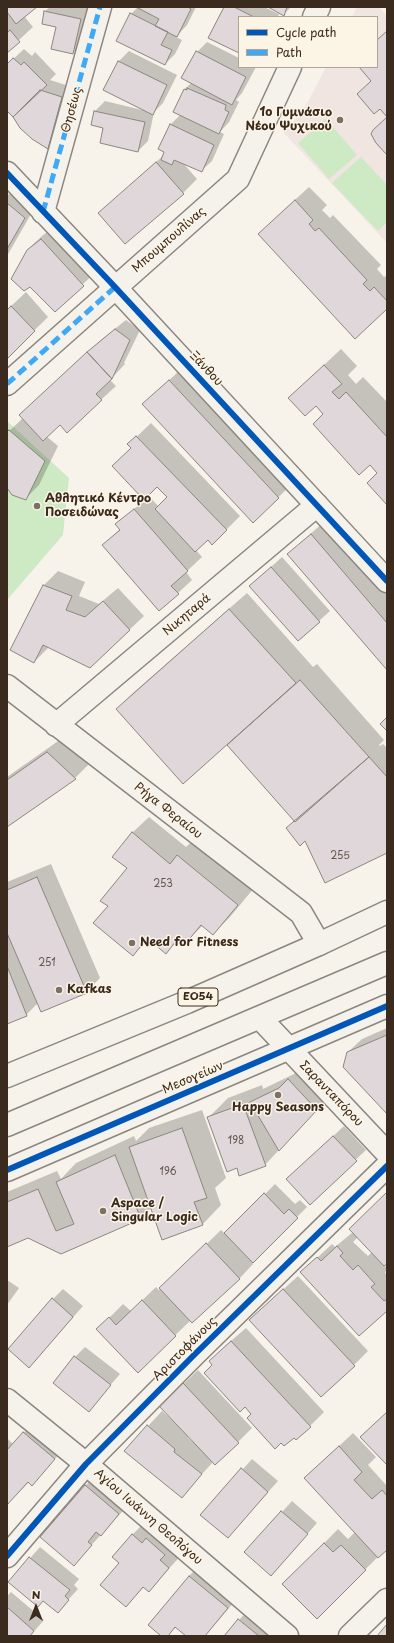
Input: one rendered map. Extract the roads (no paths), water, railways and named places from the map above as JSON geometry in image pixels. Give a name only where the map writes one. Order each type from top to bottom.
[{"type":"street","name":"Θησέως","points":[[44,212],[100,7]]},
{"type":"street","name":"Μπουμπουλίνας","points":[[7,384],[238,179],[290,68]]},
{"type":"street","name":"Ξάνθου","points":[[7,174],[387,581]]},
{"type":"street","name":"Νικηταρά","points":[[56,725],[317,506]]},
{"type":"street","name":"Ρήγα Φεραίου","points":[[7,686],[301,912],[319,944]]},
{"type":"street","name":"ΕΟ54","points":[[7,1076],[187,1002],[319,944],[387,912]]},
{"type":"street","points":[[7,1125],[387,963]]},
{"type":"street","name":"Μεσογείων","points":[[7,1170],[387,1006]]},
{"type":"street","name":"Σαρανταπόρου","points":[[260,1018],[387,1153]]},
{"type":"street","name":"Αριστοφάνους","points":[[7,1556],[86,1464],[194,1355],[387,1166]]},
{"type":"street","name":"Αγίου Ιωάννη Θεολόγου","points":[[7,1400],[86,1464],[287,1636]]},
{"type":"street","points":[[350,1636],[387,1600]]},
{"type":"place","name":"1ο Γυμνάσιο Νέου Ψυχικού","points":[[340,120]]},
{"type":"place","name":"Αθλητικό Κέντρο Ποσειδώνας","points":[[37,506]]},
{"type":"place","name":"Need for Fitness","points":[[132,943]]},
{"type":"place","name":"Kafkas","points":[[59,990]]},
{"type":"place","name":"Happy Seasons","points":[[278,1095]]},
{"type":"place","name":"Aspace / Singular Logic","points":[[103,1211]]}]
